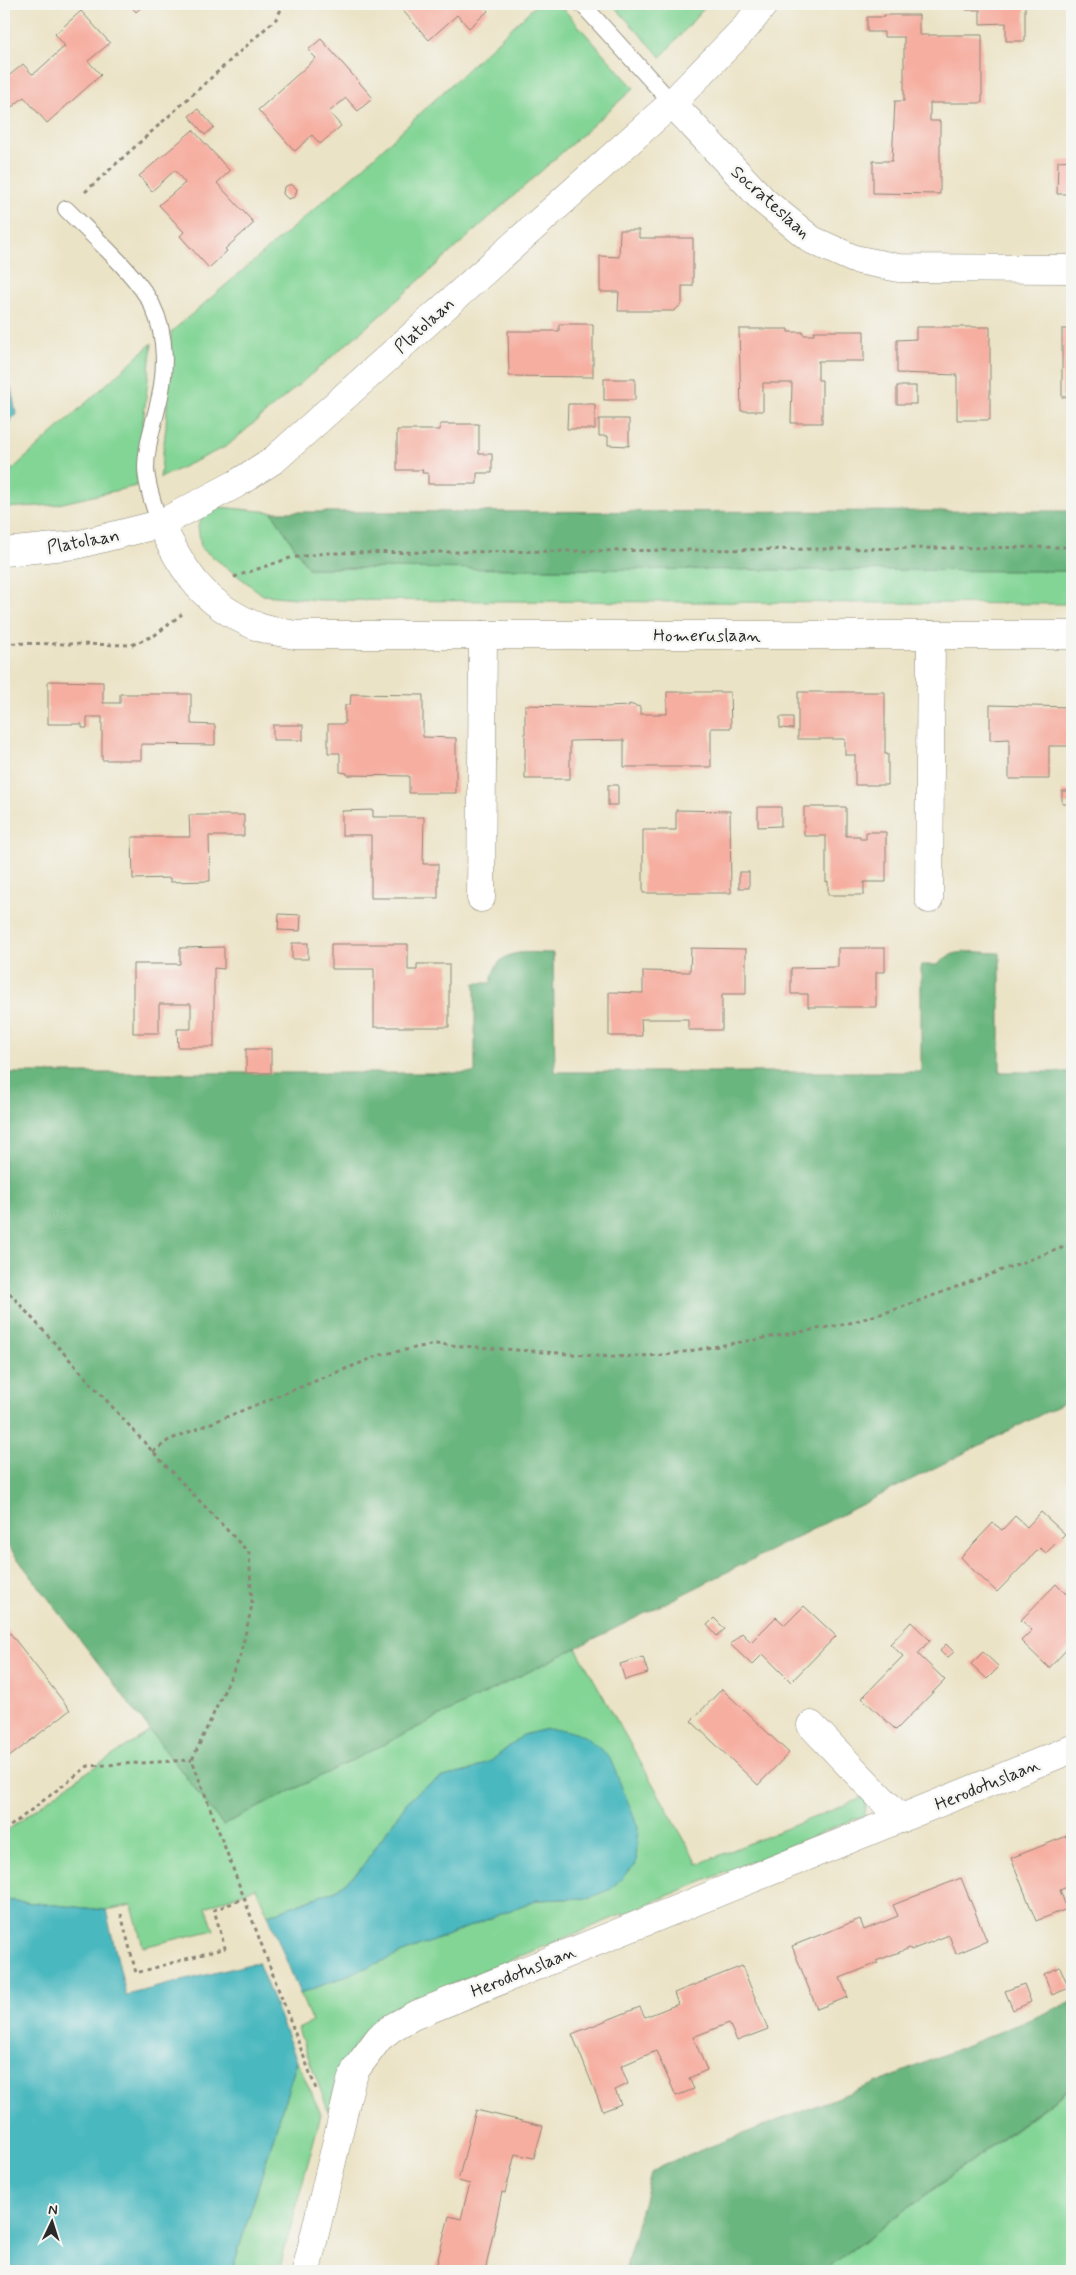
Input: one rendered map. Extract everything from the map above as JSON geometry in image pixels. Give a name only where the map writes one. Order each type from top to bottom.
[{"type":"street","name":"Platolaan","points":[[4,552],[76,545],[160,524],[222,492],[275,459],[672,103],[746,27],[764,4]]},
{"type":"street","name":"Socrateslaan","points":[[672,103],[764,201],[812,240],[854,259],[899,268],[1072,269]]},
{"type":"street","name":"Homeruslaan","points":[[160,524],[183,568],[205,595],[231,613],[257,627],[294,635],[1072,635]]},
{"type":"street","points":[[481,898],[483,635]]},
{"type":"street","points":[[928,899],[931,635]]},
{"type":"street","points":[[811,1725],[901,1819]]},
{"type":"street","name":"Herodotuslaan","points":[[306,2271],[351,2082],[367,2052],[392,2027],[413,2016],[1072,1749]]},
{"type":"lane","points":[[582,4],[672,103]]},
{"type":"lane","points":[[66,209],[137,284],[152,305],[161,328],[164,347],[163,376],[158,408],[149,437],[146,470],[153,504],[160,524]]},
{"type":"path","points":[[66,209],[276,19],[284,4]]},
{"type":"path","points":[[4,643],[132,645],[155,635],[205,595],[232,578],[290,558],[326,553],[1072,547]]},
{"type":"path","points":[[153,1452],[169,1440],[380,1355],[435,1344],[612,1357],[666,1355],[846,1324],[894,1310],[1072,1244]]},
{"type":"path","points":[[4,1287],[153,1452],[249,1553],[252,1605],[240,1657],[192,1760],[246,1898],[316,2090]]},
{"type":"path","points":[[4,1831],[88,1766],[192,1760]]},
{"type":"path","points":[[121,1914],[136,1973],[225,1948],[214,1910],[246,1898]]},
{"type":"green space","points":[[537,4],[559,4],[634,88],[376,319],[227,446],[160,478],[166,426],[171,332],[361,169]]},
{"type":"green space","points":[[612,4],[708,4],[661,57]]},
{"type":"green space","points":[[152,343],[136,486],[54,505],[4,508],[4,477]]},
{"type":"green space","points":[[207,506],[272,512],[308,568],[1072,571],[1072,604],[318,600],[263,595],[201,548],[198,526]]},
{"type":"green space","points":[[1072,511],[1072,571],[308,568],[272,512]]},
{"type":"green space","points":[[522,953],[553,953],[555,1072],[921,1072],[921,965],[938,965],[944,959],[958,953],[1000,953],[1000,1072],[1072,1072],[1072,1399],[223,1825],[4,1541],[4,1073],[475,1073],[475,983],[491,983],[494,971],[505,957]]},
{"type":"green space","points":[[576,1648],[698,1864],[867,1796],[865,1815],[389,2010],[362,2034],[338,2073],[329,2113],[298,2029],[312,2022],[300,1994],[536,1900],[588,1898],[611,1889],[636,1864],[637,1826],[547,1729],[523,1735],[491,1761],[469,1771],[443,1777],[407,1802],[359,1871],[336,1890],[268,1915],[256,1888],[206,1907],[214,1930],[143,1947],[132,1905],[106,1910],[4,1900],[4,1833],[69,1784],[150,1731],[223,1825]]},
{"type":"green space","points":[[1072,2002],[1072,2086],[823,2271],[625,2271],[651,2173],[665,2164],[880,2081]]},
{"type":"green space","points":[[297,2061],[321,2114],[280,2267],[289,2271],[232,2271]]},
{"type":"green space","points":[[1072,2086],[1072,2271],[823,2271],[1060,2096]]},
{"type":"water","points":[[4,377],[11,388],[16,414],[4,429]]},
{"type":"water","points":[[547,1729],[564,1730],[584,1736],[609,1756],[638,1827],[636,1864],[611,1889],[588,1898],[536,1900],[300,1994],[268,1915],[336,1890],[359,1871],[407,1802],[424,1787],[443,1777],[469,1771],[491,1761],[523,1735]]},
{"type":"water","points":[[4,1900],[106,1910],[126,1995],[258,1962],[297,2061],[232,2271],[4,2271]]},
{"type":"building","points":[[129,4],[145,4],[136,12]]},
{"type":"building","points":[[397,4],[482,4],[488,11],[469,28],[457,15],[429,40]]},
{"type":"building","points":[[966,4],[1025,4],[1025,41],[1006,41],[1006,23],[980,24],[980,10],[966,10]]},
{"type":"building","points":[[81,11],[110,43],[88,61],[101,75],[47,123],[24,97],[12,107],[4,98],[4,80],[23,64],[32,74],[35,73],[65,46],[55,34]]},
{"type":"building","points":[[884,15],[919,15],[919,35],[982,35],[982,103],[930,103],[930,121],[940,121],[940,194],[873,193],[873,161],[892,161],[895,101],[904,101],[904,37],[884,37],[884,32],[867,32],[867,17],[884,17]]},
{"type":"building","points":[[321,39],[373,98],[358,111],[346,98],[329,112],[341,126],[320,144],[312,135],[295,151],[258,110],[316,58],[308,50]]},
{"type":"building","points":[[198,109],[214,127],[205,135],[189,116]]},
{"type":"building","points":[[193,130],[230,171],[217,183],[254,223],[225,249],[227,251],[209,268],[180,236],[184,232],[159,205],[185,183],[175,170],[152,191],[139,176]]},
{"type":"building","points":[[1072,160],[1072,194],[1057,194],[1058,161]]},
{"type":"building","points":[[291,184],[297,189],[295,197],[288,199],[283,194],[284,187]]},
{"type":"building","points":[[620,230],[639,230],[639,238],[693,238],[693,286],[682,286],[682,304],[674,311],[618,311],[619,292],[600,292],[600,256],[619,257]]},
{"type":"building","points":[[559,324],[593,324],[593,377],[509,376],[508,331],[559,331]]},
{"type":"building","points":[[916,327],[990,327],[990,420],[957,420],[957,375],[897,373],[897,340],[916,339]]},
{"type":"building","points":[[739,329],[788,329],[788,332],[803,332],[803,335],[814,335],[814,331],[864,331],[864,361],[818,361],[818,380],[822,380],[822,423],[791,423],[792,383],[763,383],[763,411],[741,411]]},
{"type":"building","points":[[1062,329],[1072,329],[1072,397],[1062,397]]},
{"type":"building","points":[[604,379],[635,379],[635,400],[604,400]]},
{"type":"building","points":[[897,386],[916,386],[916,404],[897,404]]},
{"type":"building","points":[[568,404],[595,404],[595,429],[567,429]]},
{"type":"building","points":[[599,419],[629,419],[629,446],[608,445],[608,436],[599,436]]},
{"type":"building","points":[[440,424],[479,424],[479,454],[492,454],[492,473],[477,473],[477,484],[428,484],[428,473],[422,473],[423,470],[397,470],[397,430],[440,430]]},
{"type":"building","points":[[48,681],[103,682],[103,703],[120,703],[120,694],[191,694],[191,724],[215,725],[215,745],[141,744],[141,760],[102,760],[102,717],[87,717],[87,728],[82,728],[82,724],[48,724]]},
{"type":"building","points":[[667,692],[730,692],[731,728],[711,728],[711,767],[624,767],[624,740],[570,741],[570,779],[525,779],[525,705],[607,707],[629,706],[629,704],[640,707],[640,714],[667,714]]},
{"type":"building","points":[[798,692],[885,692],[885,754],[888,754],[888,785],[855,785],[855,755],[845,755],[845,739],[798,739]]},
{"type":"building","points":[[351,694],[423,695],[423,737],[456,738],[456,793],[409,793],[409,776],[347,775],[347,773],[340,772],[340,753],[328,753],[328,724],[345,724],[345,705],[350,705]]},
{"type":"building","points":[[990,705],[1072,707],[1072,746],[1049,746],[1049,779],[1009,779],[1009,739],[990,740]]},
{"type":"building","points":[[780,717],[793,717],[793,729],[780,728]]},
{"type":"building","points":[[273,725],[303,725],[303,740],[273,740]]},
{"type":"building","points":[[608,785],[618,785],[618,805],[608,805]]},
{"type":"building","points":[[1062,791],[1071,791],[1070,804],[1062,804]]},
{"type":"building","points":[[758,807],[781,807],[781,826],[758,827]]},
{"type":"building","points":[[804,807],[846,807],[846,836],[860,836],[860,839],[866,839],[866,832],[886,832],[886,882],[864,882],[864,895],[828,895],[828,881],[826,882],[826,836],[804,836]]},
{"type":"building","points":[[373,810],[373,817],[424,817],[423,864],[438,864],[438,898],[371,898],[371,835],[342,835],[342,811]]},
{"type":"building","points":[[676,810],[730,811],[731,893],[643,893],[643,830],[676,830]]},
{"type":"building","points":[[189,815],[244,815],[244,836],[209,836],[210,881],[170,882],[170,878],[133,879],[132,837],[190,837]]},
{"type":"building","points":[[739,872],[749,872],[749,888],[739,888]]},
{"type":"building","points":[[279,914],[301,915],[300,931],[278,930]]},
{"type":"building","points":[[292,943],[308,943],[308,959],[292,959]]},
{"type":"building","points":[[331,944],[408,944],[408,970],[417,970],[417,964],[449,964],[449,1027],[374,1027],[374,969],[331,969]]},
{"type":"building","points":[[224,947],[224,969],[214,968],[214,1047],[178,1047],[177,1029],[191,1029],[191,1004],[159,1004],[159,1033],[133,1033],[133,964],[180,964],[180,948]]},
{"type":"building","points":[[691,948],[746,949],[746,994],[722,994],[722,1030],[688,1030],[688,1019],[641,1019],[642,1036],[609,1036],[609,992],[643,993],[643,971],[690,972]]},
{"type":"building","points":[[838,948],[885,948],[885,972],[876,972],[876,1007],[808,1007],[808,994],[791,994],[791,968],[838,967]]},
{"type":"building","points":[[246,1049],[271,1049],[271,1073],[246,1073]]},
{"type":"building","points":[[1041,1512],[1065,1534],[1046,1553],[1040,1548],[997,1592],[961,1557],[993,1523],[1002,1530],[1015,1516],[1027,1527]]},
{"type":"building","points":[[1056,1584],[1066,1594],[1069,1591],[1072,1595],[1072,1644],[1049,1668],[1021,1641],[1032,1630],[1021,1620]]},
{"type":"building","points":[[804,1606],[836,1636],[791,1682],[763,1654],[752,1665],[730,1644],[742,1633],[751,1642],[776,1617],[785,1625]]},
{"type":"building","points":[[714,1618],[725,1629],[717,1636],[707,1625]]},
{"type":"building","points":[[911,1622],[930,1640],[918,1654],[945,1680],[896,1730],[862,1698],[903,1656],[890,1644]]},
{"type":"building","points":[[6,1628],[70,1710],[4,1761],[4,1630]]},
{"type":"building","points":[[946,1644],[954,1652],[947,1658],[940,1651]]},
{"type":"building","points":[[983,1652],[999,1667],[987,1679],[971,1664]]},
{"type":"building","points":[[643,1657],[648,1673],[625,1680],[620,1664]]},
{"type":"building","points":[[722,1689],[789,1753],[758,1785],[691,1721]]},
{"type":"building","points":[[1072,1834],[1072,1885],[1060,1890],[1067,1909],[1036,1921],[1011,1858]]},
{"type":"building","points":[[961,1878],[987,1941],[956,1954],[949,1935],[876,1961],[878,1963],[840,1978],[848,1997],[817,2009],[792,1946],[860,1919],[864,1930],[898,1916],[893,1905]]},
{"type":"building","points":[[742,1966],[768,2029],[737,2041],[729,2023],[693,2037],[707,2070],[689,2078],[694,2089],[676,2096],[656,2051],[621,2066],[628,2084],[615,2090],[621,2104],[603,2111],[572,2034],[640,2007],[645,2017],[678,2004],[674,1993]]},
{"type":"building","points":[[1060,1967],[1069,1988],[1052,1995],[1044,1974]]},
{"type":"building","points":[[1024,1984],[1031,2002],[1013,2010],[1005,1991]]},
{"type":"building","points":[[476,2110],[543,2126],[534,2158],[515,2154],[505,2193],[502,2192],[486,2267],[501,2271],[435,2271],[449,2216],[461,2219],[470,2184],[458,2181]]}]
